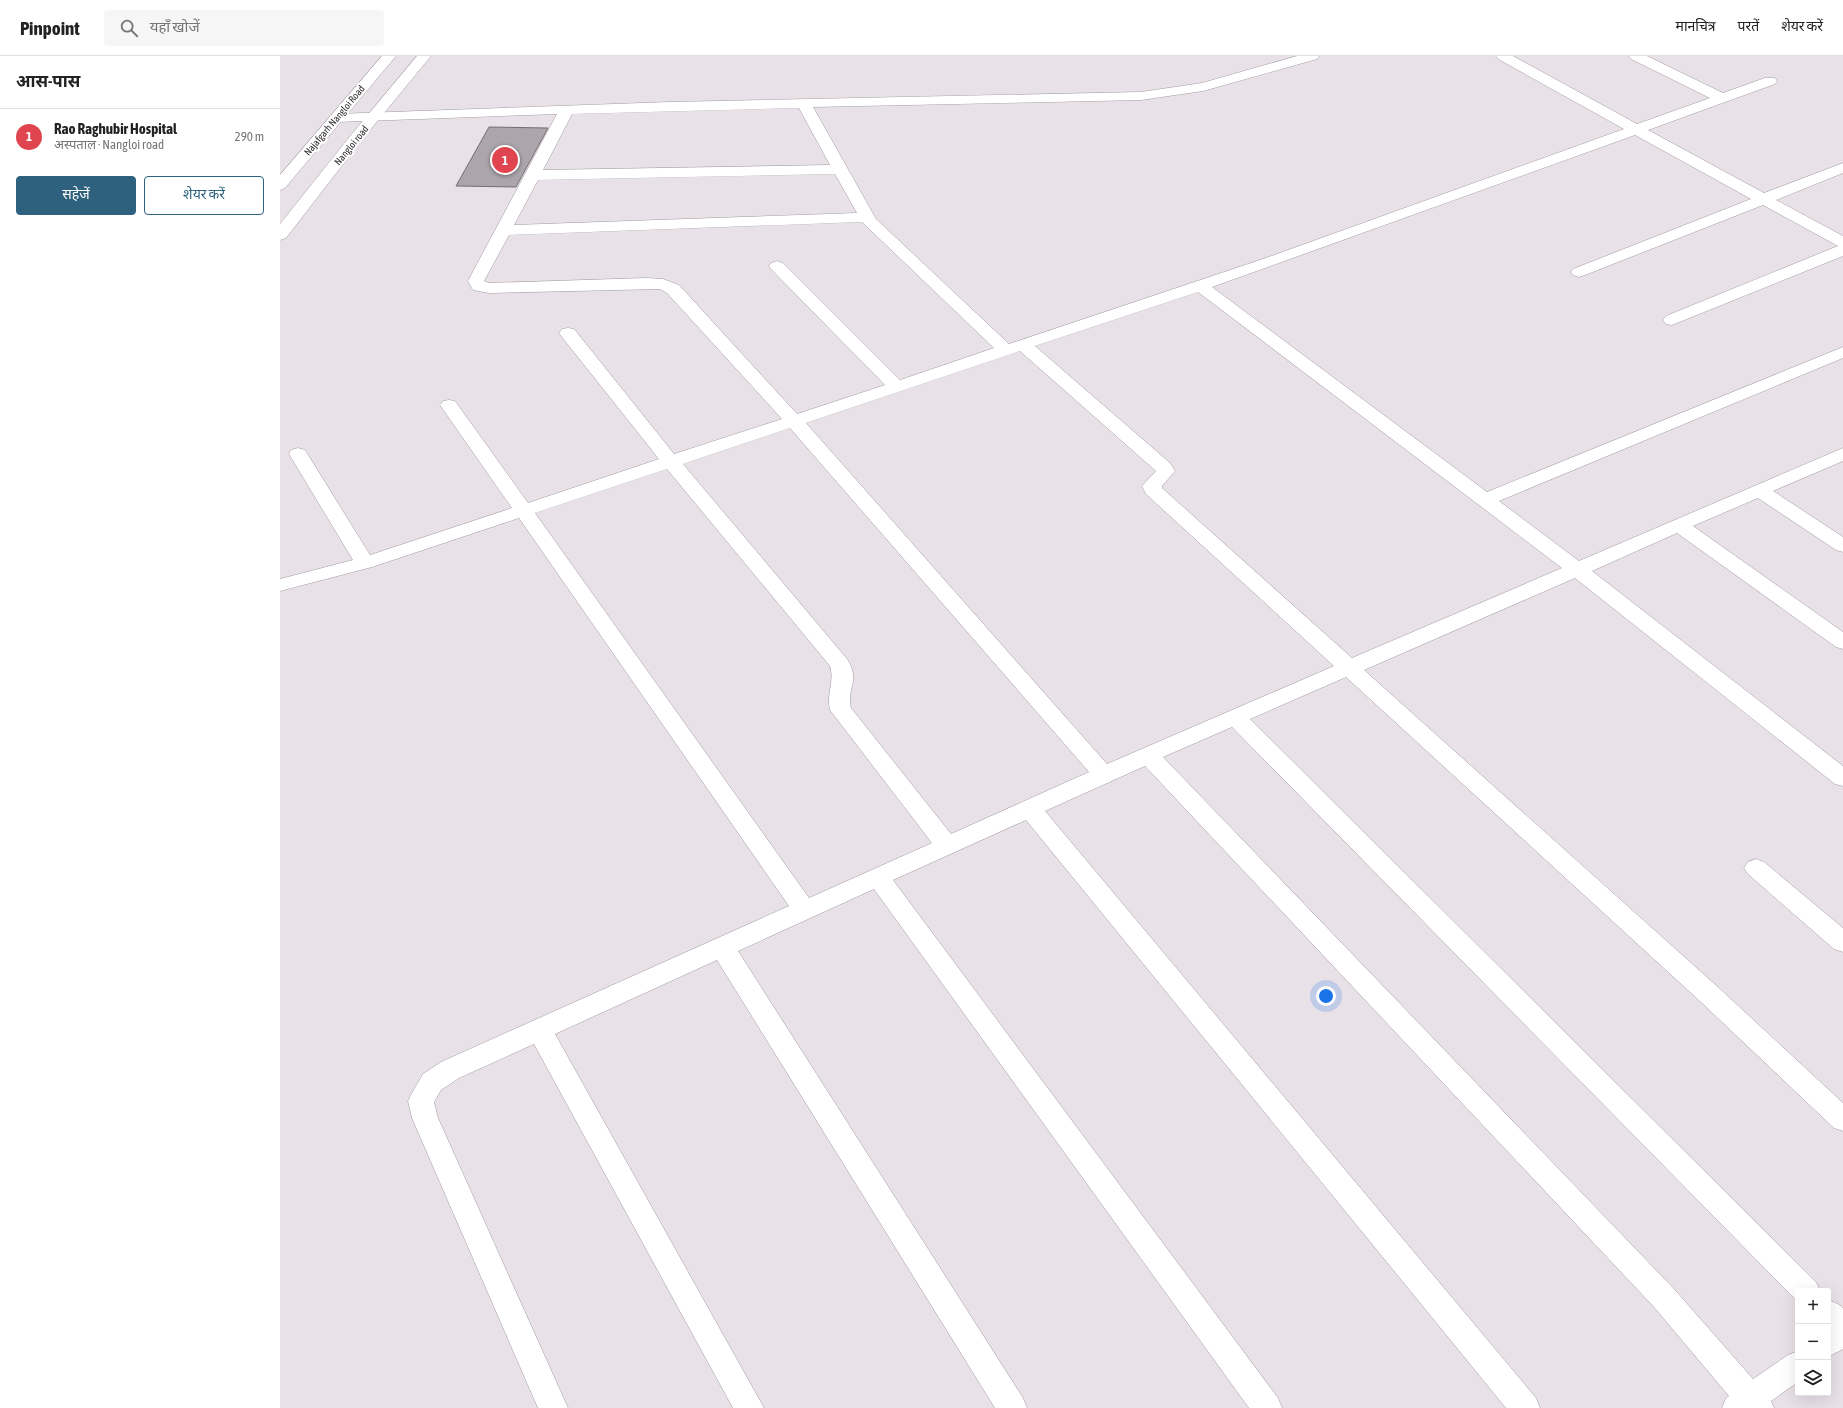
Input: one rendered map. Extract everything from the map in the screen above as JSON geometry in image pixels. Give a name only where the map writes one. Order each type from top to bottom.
[{"type":"street","name":"Najafgarh Nangloi Road","points":[[280,185],[389,56]]},
{"type":"street","name":"Nangloi road","points":[[280,235],[373,117],[424,56]]},
{"type":"street","points":[[336,118],[567,110],[1141,96],[1203,87],[1312,56]]},
{"type":"street","points":[[1503,56],[1843,243]]},
{"type":"street","points":[[1636,56],[1722,98]]},
{"type":"street","points":[[280,585],[364,563],[1200,286],[1320,245],[1635,129],[1770,82]]},
{"type":"street","points":[[804,104],[870,222],[1014,348],[1163,467],[1166,471],[1164,475],[1154,482],[1152,486],[1153,490],[1711,996],[1843,1120]]},
{"type":"street","points":[[567,110],[534,175],[476,281],[479,286],[490,288],[646,282],[663,284],[679,294],[794,421],[1104,775]]},
{"type":"street","points":[[1579,272],[1843,168]]},
{"type":"street","points":[[534,175],[840,169]]},
{"type":"street","points":[[504,230],[867,217]]},
{"type":"street","points":[[1672,320],[1843,250]]},
{"type":"street","points":[[777,266],[897,387]]},
{"type":"street","points":[[1200,286],[1578,570],[1843,778]]},
{"type":"street","points":[[568,333],[671,462],[840,664],[844,676],[839,702],[841,710],[947,846]]},
{"type":"street","points":[[1485,500],[1843,352]]},
{"type":"street","points":[[449,405],[522,511],[805,910]]},
{"type":"street","points":[[298,454],[364,563]]},
{"type":"street","points":[[554,1408],[425,1118],[421,1101],[432,1082],[450,1070],[1148,755],[1843,454]]},
{"type":"street","points":[[1760,491],[1843,546]]},
{"type":"street","points":[[1679,526],[1843,642]]},
{"type":"street","points":[[1236,718],[1803,1288]]},
{"type":"street","points":[[1148,755],[1664,1298],[1749,1405],[1795,1367]]},
{"type":"street","points":[[1030,809],[1525,1408]]},
{"type":"street","points":[[1756,868],[1843,942]]},
{"type":"street","points":[[878,877],[1267,1408]]},
{"type":"street","points":[[722,947],[1012,1408]]},
{"type":"street","points":[[540,1030],[749,1408]]},
{"type":"street","points":[[1831,1316],[1843,1328]]},
{"type":"street","points":[[1831,1341],[1843,1332]]},
{"type":"building","points":[[489,127],[548,128],[516,187],[456,186]]},
{"type":"place","name":"Rao Raghubir Hospital","points":[[505,160]]}]
